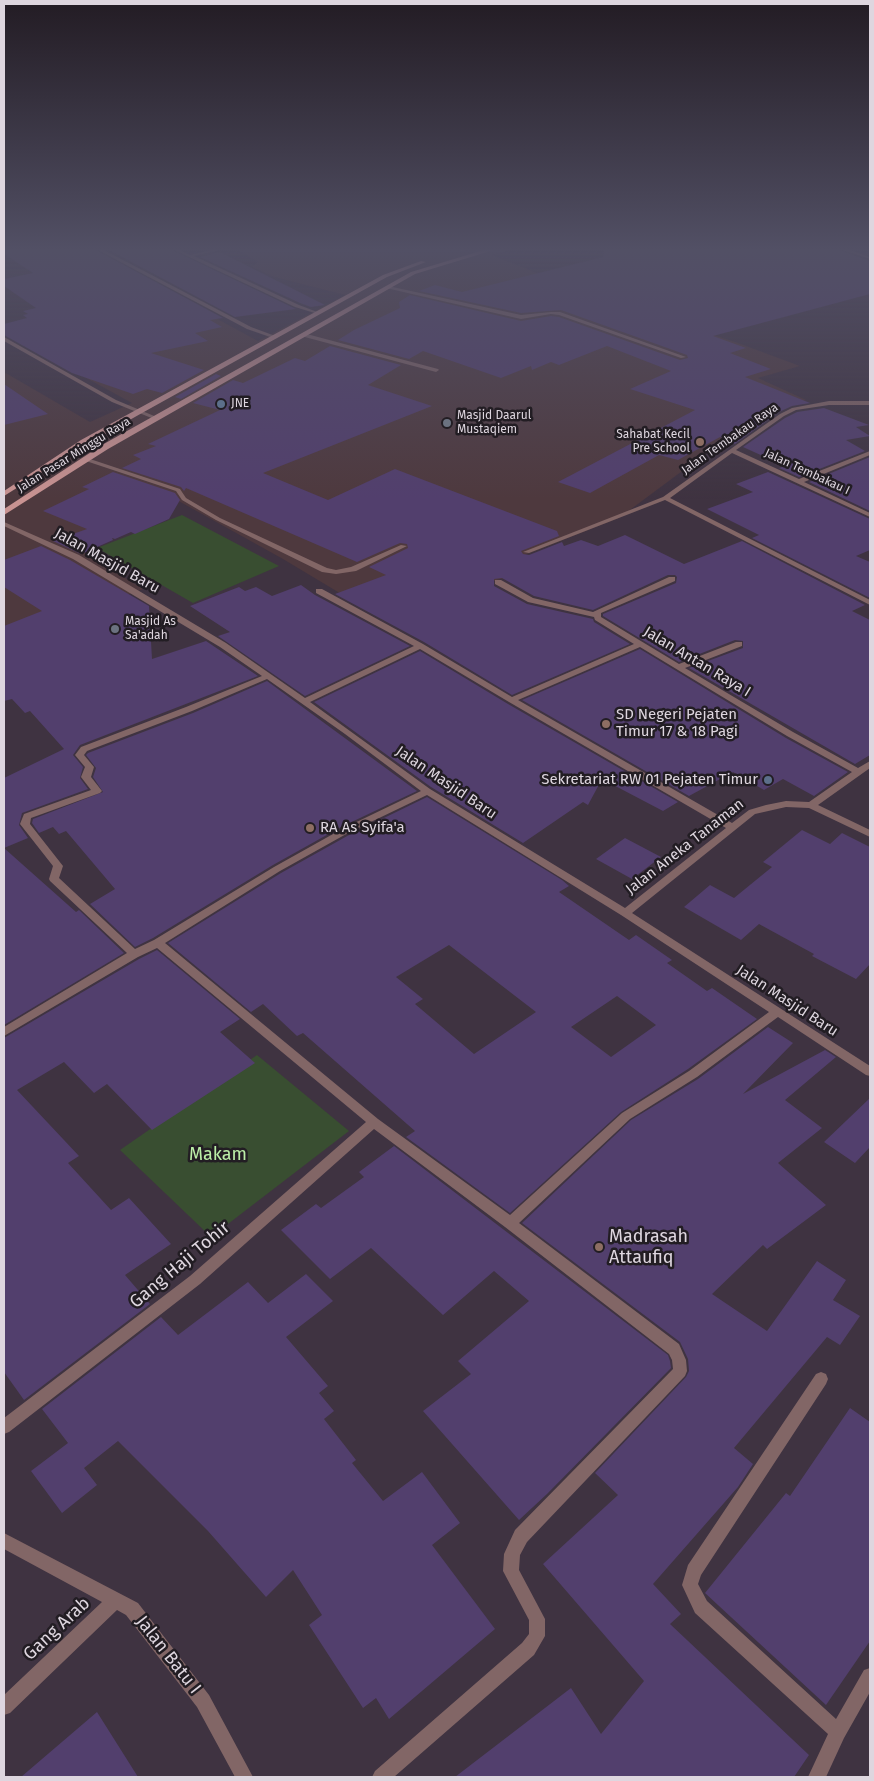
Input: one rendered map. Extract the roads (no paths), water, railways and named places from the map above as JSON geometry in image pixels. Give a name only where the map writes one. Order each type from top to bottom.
[{"type":"main road","name":"Jalan Pasar Minggu Raya","points":[[4,494],[135,410],[282,332]]},
{"type":"main road","name":"Jalan Pasar Minggu Raya","points":[[4,513],[85,459],[308,332]]},
{"type":"street","points":[[261,332],[275,336]]},
{"type":"street","points":[[612,332],[683,357]]},
{"type":"street","points":[[303,335],[436,370]]},
{"type":"street","points":[[4,340],[114,400],[156,418]]},
{"type":"street","name":"Jalan Tembakau Raya","points":[[527,552],[665,498],[782,415],[794,409],[829,403],[870,403]]},
{"type":"street","name":"Jalan Tembakau I","points":[[733,451],[801,481],[870,515]]},
{"type":"street","points":[[801,481],[870,453]]},
{"type":"street","points":[[85,459],[178,490],[184,499],[218,519],[325,570],[336,572],[353,569],[404,546]]},
{"type":"street","points":[[665,498],[869,601]]},
{"type":"street","name":"Jalan Masjid Baru","points":[[4,524],[76,557],[223,645],[306,701],[427,791],[625,912],[870,1072]]},
{"type":"street","points":[[498,582],[531,600],[596,615],[597,612],[672,579]]},
{"type":"street","points":[[319,591],[420,646],[732,827]]},
{"type":"street","name":"Jalan Antan Raya I","points":[[596,615],[640,644],[790,734],[858,772]]},
{"type":"street","points":[[512,700],[640,644]]},
{"type":"street","points":[[679,667],[739,644]]},
{"type":"street","points":[[306,701],[420,646]]},
{"type":"street","points":[[134,954],[54,879],[58,866],[25,824],[27,816],[97,791],[86,777],[90,767],[79,755],[84,749],[268,676]]},
{"type":"street","points":[[870,764],[811,806],[870,834]]},
{"type":"street","points":[[4,1032],[134,954],[158,943],[277,869],[345,831],[427,791]]},
{"type":"street","name":"Jalan Aneka Tanaman","points":[[625,912],[752,812],[769,806],[786,804],[811,806]]},
{"type":"street","points":[[158,943],[374,1122],[510,1222],[674,1349],[679,1360],[680,1371],[521,1536],[512,1554],[511,1571],[537,1619],[537,1636],[528,1649],[381,1777]]},
{"type":"street","points":[[510,1222],[626,1116],[693,1074],[777,1012]]},
{"type":"street","name":"Gang Haji Tohir","points":[[4,1428],[195,1280],[374,1122]]},
{"type":"street","points":[[821,1379],[694,1571],[690,1586],[701,1607],[838,1732]]},
{"type":"street","name":"Jalan Batu I","points":[[4,1541],[132,1609],[203,1701],[244,1777]]},
{"type":"street","name":"Gang Arab","points":[[4,1707],[116,1600]]},
{"type":"street","points":[[817,1777],[838,1732],[870,1676]]},
{"type":"place","name":"JNE","points":[[221,404]]},
{"type":"place","name":"Masjid Daarul Mustaqiem","points":[[447,423]]},
{"type":"place","name":"Sahabat Kecil Pre School","points":[[700,442]]},
{"type":"place","name":"Masjid As Sa'adah","points":[[115,629]]},
{"type":"place","name":"SD Negeri Pejaten Timur 17 & 18 Pagi","points":[[606,724]]},
{"type":"place","name":"Sekretariat RW 01 Pejaten Timur","points":[[768,780]]},
{"type":"place","name":"RA As Syifa'a","points":[[310,828]]},
{"type":"place","name":"Madrasah Attaufiq","points":[[599,1247]]},
{"type":"park label","name":"Makam","points":[[218,1155]]}]
